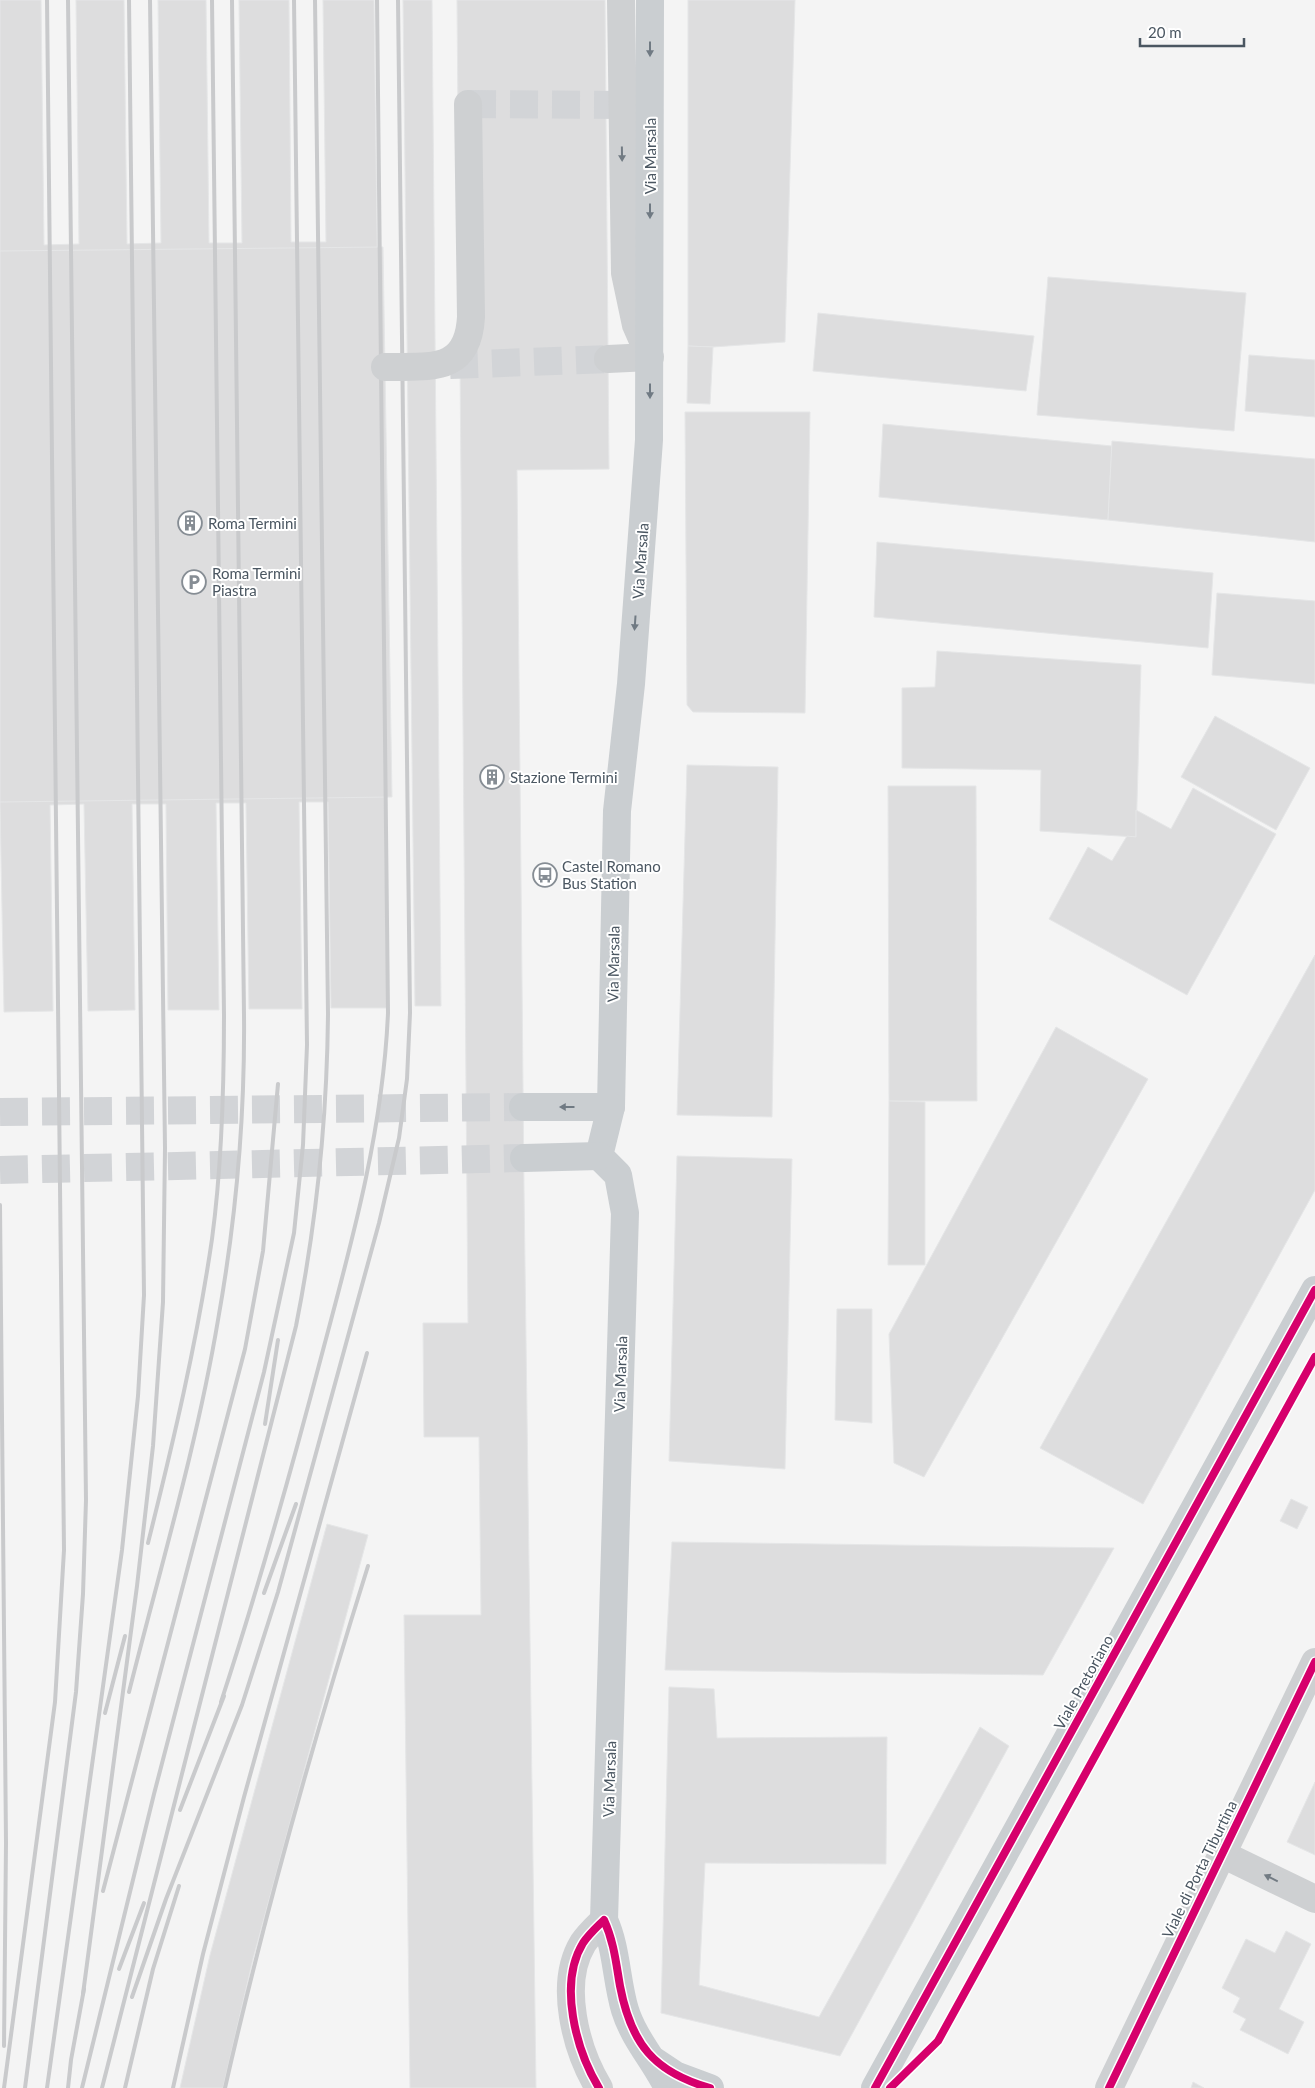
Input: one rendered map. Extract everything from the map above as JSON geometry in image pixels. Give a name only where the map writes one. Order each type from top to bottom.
[{"type":"main road","name":"Via Marsala","points":[[604,1920],[625,1213],[618,1175],[599,1156],[611,1108],[615,842],[620,774],[631,684],[646,489],[650,357],[650,0]]},
{"type":"main road","points":[[523,1107],[611,1108]]},
{"type":"main road","points":[[524,1158],[599,1156]]},
{"type":"main road","name":"Viale Pretoriano","points":[[875,2088],[1315,1290]]},
{"type":"main road","points":[[604,1920],[617,1958],[625,2010],[634,2031],[654,2061],[668,2088]]},
{"type":"main road","points":[[654,2061],[675,2075],[710,2088]]},
{"type":"street","points":[[608,359],[650,357],[636,325],[625,273],[621,0]]},
{"type":"street","points":[[386,367],[443,364],[459,354],[468,338],[471,317],[468,104]]},
{"type":"street","name":"Viale di Porta Tiburtina","points":[[1109,2088],[1315,1662]]},
{"type":"street","points":[[1222,1854],[1315,1899]]},
{"type":"street","points":[[599,2088],[578,2043],[574,2024],[572,1984],[579,1951],[588,1937],[604,1920]]},
{"type":"building","name":"Roma Termini","points":[[0,0],[41,0],[44,245],[79,244],[76,0],[124,0],[127,244],[161,243],[158,0],[206,0],[209,243],[242,243],[239,0],[289,0],[291,242],[326,242],[323,0],[374,0],[387,1008],[331,1008],[328,802],[299,802],[302,1009],[249,1009],[246,803],[216,803],[219,1010],[168,1010],[166,804],[132,804],[135,1010],[88,1011],[84,804],[50,805],[53,1011],[4,1012],[0,806]]},
{"type":"building","points":[[403,0],[432,0],[441,1006],[415,1006]]},
{"type":"building","name":"Stazione Termini","points":[[457,0],[605,0],[609,469],[517,470],[536,2088],[410,2088],[404,1615],[481,1615],[479,1437],[424,1437],[423,1323],[468,1323]]},
{"type":"building","points":[[688,0],[795,0],[785,342],[713,347],[688,346]]},
{"type":"building","name":"Roma Termini","points":[[383,247],[392,797],[0,802],[0,251]]},
{"type":"building","points":[[1048,277],[1246,293],[1234,431],[1037,415]]},
{"type":"building","points":[[818,313],[1034,336],[1026,391],[813,371]]},
{"type":"building","points":[[688,346],[713,347],[710,404],[687,403]]},
{"type":"building","points":[[1249,355],[1315,360],[1315,417],[1245,411]]},
{"type":"building","points":[[685,412],[810,412],[805,713],[693,712],[687,705]]},
{"type":"building","points":[[883,424],[1112,446],[1108,520],[879,497]]},
{"type":"building","points":[[1112,441],[1315,459],[1315,542],[1108,520]]},
{"type":"building","points":[[877,542],[1213,573],[1208,648],[874,617]]},
{"type":"building","points":[[1217,593],[1315,601],[1315,684],[1212,675]]},
{"type":"building","points":[[937,651],[1141,665],[1136,837],[1040,831],[1041,770],[902,768],[902,688],[935,687]]},
{"type":"building","points":[[1215,716],[1310,768],[1276,830],[1181,777]]},
{"type":"building","points":[[687,765],[778,767],[772,1117],[677,1115]]},
{"type":"building","points":[[888,786],[976,786],[977,1101],[889,1101]]},
{"type":"building","points":[[1193,788],[1276,834],[1187,995],[1049,919],[1088,847],[1112,861],[1127,836],[1136,837],[1136,810],[1171,829]]},
{"type":"building","points":[[1315,955],[1315,1190],[1143,1504],[1040,1448]]},
{"type":"building","points":[[1056,1027],[1148,1079],[924,1477],[894,1463],[889,1334]]},
{"type":"building","points":[[889,1101],[925,1102],[925,1265],[888,1265]]},
{"type":"building","points":[[677,1156],[792,1159],[785,1469],[669,1461]]},
{"type":"building","points":[[837,1309],[872,1309],[872,1423],[835,1420]]},
{"type":"building","points":[[1291,1499],[1308,1507],[1297,1529],[1280,1521]]},
{"type":"building","points":[[327,1524],[368,1535],[253,1959],[223,2088],[180,2088],[210,1955]]},
{"type":"building","points":[[672,1542],[1114,1548],[1043,1675],[665,1670]]},
{"type":"building","points":[[669,1687],[714,1689],[717,1738],[887,1737],[886,1864],[705,1863],[699,1985],[819,2017],[980,1727],[1009,1746],[840,2056],[661,2013]]},
{"type":"building","points":[[1315,1782],[1315,1855],[1287,1842]]},
{"type":"building","points":[[1286,1931],[1311,1944],[1279,2009],[1304,2022],[1288,2054],[1240,2030],[1246,2019],[1233,2012],[1240,1998],[1222,1988],[1246,1939],[1275,1953]]},
{"type":"building","points":[[1193,2082],[1204,2088],[1191,2088]]},
{"type":"tunnel","points":[[468,104],[621,105]]},
{"type":"tunnel","points":[[450,365],[608,359]]},
{"type":"tunnel","points":[[0,1112],[523,1107]]},
{"type":"tunnel","points":[[0,1170],[524,1158]]},
{"type":"railway","points":[[4,2088],[55,1702],[64,1550],[47,0]]},
{"type":"railway","points":[[25,2088],[76,1692],[83,1594],[86,1500],[68,0]]},
{"type":"railway","points":[[47,2088],[122,1550],[138,1396],[144,1295],[129,0]]},
{"type":"railway","points":[[83,1994],[137,1586],[153,1446],[163,1302],[165,1148],[150,0]]},
{"type":"railway","points":[[148,1543],[192,1354],[206,1278],[218,1183],[222,1127],[224,1015],[212,0]]},
{"type":"railway","points":[[129,1692],[200,1414],[230,1244],[241,1130],[244,1015],[232,0]]},
{"type":"railway","points":[[82,2088],[154,1794],[264,1372],[294,1233],[303,1145],[307,1045],[294,0]]},
{"type":"railway","points":[[102,2088],[296,1326],[310,1248],[320,1171],[326,1093],[328,1014],[315,0]]},
{"type":"railway","points":[[221,1702],[275,1527],[345,1266],[365,1183],[380,1099],[385,1056],[388,1013],[377,0]]},
{"type":"railway","points":[[132,1997],[166,1899],[242,1705],[278,1592],[379,1223],[399,1138],[407,1079],[410,1013],[398,0]]},
{"type":"railway","points":[[103,1891],[245,1349],[263,1251],[278,1084]]},
{"type":"railway","points":[[0,1205],[6,1843],[4,2046]]},
{"type":"railway","points":[[265,1424],[278,1340]]},
{"type":"railway","points":[[173,2088],[203,1954],[244,1797],[367,1353]]},
{"type":"railway","points":[[264,1593],[296,1504]]},
{"type":"railway","points":[[225,2088],[240,2022],[291,1825],[328,1695],[368,1566]]},
{"type":"railway","points":[[105,1713],[125,1636]]},
{"type":"railway","points":[[180,1810],[224,1696]]},
{"type":"railway","points":[[125,2088],[153,1969],[179,1886]]},
{"type":"railway","points":[[119,1969],[144,1903]]},
{"type":"railway","points":[[68,2088],[71,2060],[84,1989]]},
{"type":"cycle path","points":[[875,2088],[1315,1290]]},
{"type":"cycle path","points":[[890,2088],[938,2041],[1315,1357]]},
{"type":"cycle path","points":[[1109,2088],[1315,1662]]},
{"type":"cycle path","points":[[599,2088],[583,2055],[577,2036],[571,1997],[576,1959],[585,1940],[604,1920],[612,1944],[625,2006],[639,2040],[648,2053],[660,2064],[674,2073],[710,2088]]},
{"type":"place","name":"Roma Termini","points":[[190,523]]},
{"type":"place","name":"Roma Termini Piastra","points":[[194,582]]},
{"type":"place","name":"Stazione Termini","points":[[492,777]]},
{"type":"place","name":"Castel Romano Bus Station","points":[[545,875]]}]
